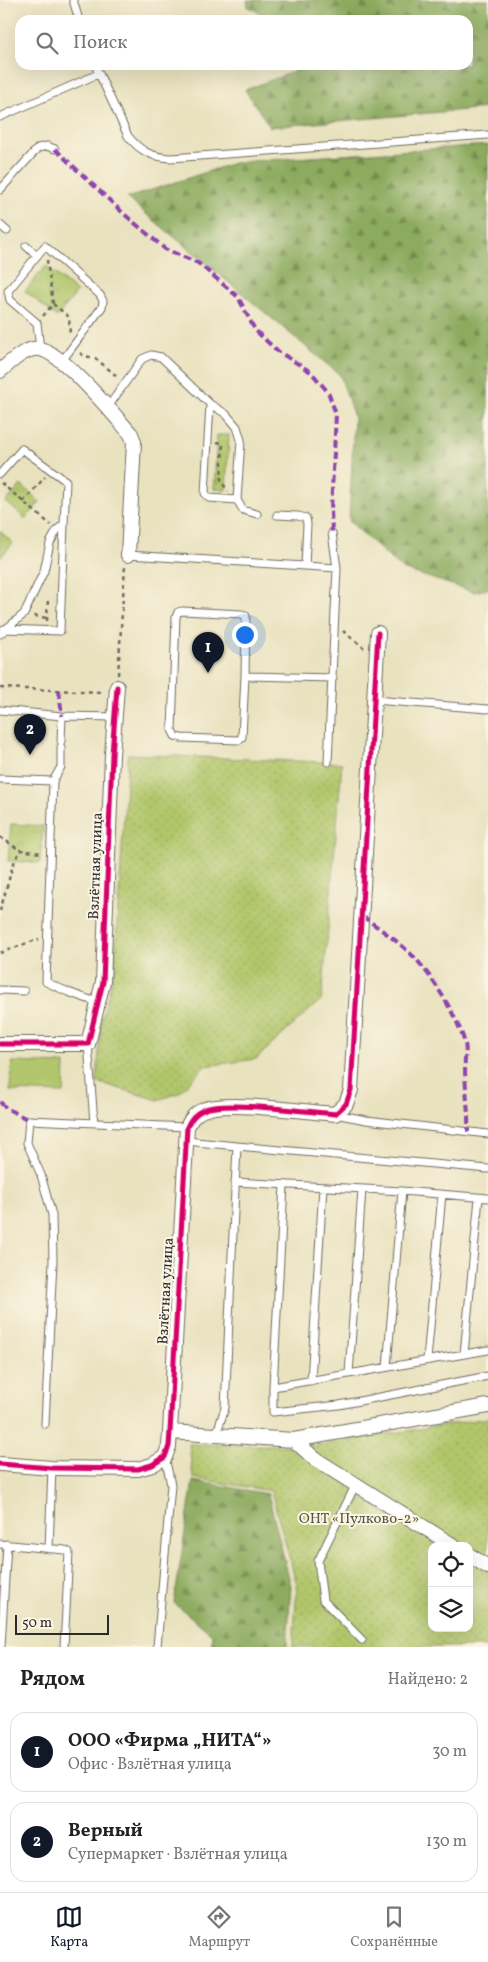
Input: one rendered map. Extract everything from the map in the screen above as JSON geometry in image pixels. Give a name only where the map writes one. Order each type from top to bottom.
[{"type":"street","points":[[0,371],[26,352],[40,349],[62,361],[132,434],[134,442],[128,555]]},
{"type":"street","points":[[187,1127],[193,1116],[204,1110],[226,1106],[336,1114],[346,1104],[351,1090],[378,633]]},
{"type":"street","name":"Взлётная улица","points":[[88,1044],[104,982],[112,755],[117,690]]},
{"type":"street","points":[[0,1044],[88,1044]]},
{"type":"street","name":"Взлётная улица","points":[[165,1457],[169,1446],[170,1432],[187,1127]]},
{"type":"street","points":[[170,1432],[294,1440],[488,1406]]},
{"type":"street","points":[[294,1440],[315,1459],[448,1542]]},
{"type":"street","points":[[0,1464],[116,1474],[152,1465],[165,1457]]},
{"type":"street","points":[[473,1558],[488,1567]]},
{"type":"lane","points":[[73,0],[78,15]]},
{"type":"lane","points":[[97,70],[128,136],[146,153],[157,157],[181,158],[488,136]]},
{"type":"lane","points":[[0,117],[98,74]]},
{"type":"lane","points":[[0,190],[38,148],[47,146],[55,149]]},
{"type":"lane","points":[[0,225],[7,231]]},
{"type":"lane","points":[[26,246],[37,256]]},
{"type":"lane","points":[[40,349],[37,323],[10,300],[8,291],[45,246],[100,295],[102,302],[102,307],[62,361]]},
{"type":"lane","points":[[108,407],[142,359],[151,355],[161,357],[210,404],[226,414],[236,427],[241,440],[237,500],[243,510],[257,514]]},
{"type":"lane","points":[[210,404],[205,493],[209,498],[237,500]]},
{"type":"lane","points":[[0,474],[22,450],[66,481],[60,631],[2,632]]},
{"type":"lane","points":[[277,515],[306,518],[305,566]]},
{"type":"lane","points":[[2,632],[24,614],[44,571],[50,543],[57,530],[64,524]]},
{"type":"lane","points":[[328,762],[337,568],[332,533]]},
{"type":"lane","points":[[128,555],[337,568]]},
{"type":"lane","points":[[178,612],[242,614],[246,616],[245,676],[242,737],[239,740],[182,738],[175,736],[172,730],[176,617],[178,612]]},
{"type":"lane","points":[[245,676],[333,678]]},
{"type":"lane","points":[[374,700],[488,709]]},
{"type":"lane","points":[[0,710],[62,716],[116,717]]},
{"type":"lane","points":[[62,716],[61,767],[53,781],[46,982],[99,1003]]},
{"type":"lane","points":[[0,779],[53,781]]},
{"type":"lane","points":[[0,990],[24,991]]},
{"type":"lane","points":[[88,1044],[94,1122]]},
{"type":"lane","points":[[336,1114],[366,1120],[488,1134]]},
{"type":"lane","points":[[45,1424],[53,1262],[52,1215],[41,1175],[26,1143],[29,1120],[187,1127]]},
{"type":"lane","points":[[186,1141],[488,1169]]},
{"type":"lane","points":[[216,1435],[225,1408],[237,1146]]},
{"type":"lane","points":[[235,1182],[402,1191],[488,1198]]},
{"type":"lane","points":[[284,1185],[273,1412],[339,1405],[488,1376]]},
{"type":"lane","points":[[311,1381],[323,1187]]},
{"type":"lane","points":[[349,1374],[362,1189]]},
{"type":"lane","points":[[388,1367],[402,1191]]},
{"type":"lane","points":[[427,1360],[442,1194]]},
{"type":"lane","points":[[464,1354],[480,1198]]},
{"type":"lane","points":[[273,1387],[488,1350]]},
{"type":"lane","points":[[157,1647],[170,1485],[165,1457]]},
{"type":"lane","points":[[49,1549],[52,1468]]},
{"type":"lane","points":[[356,1484],[318,1561],[323,1600],[362,1640]]},
{"type":"lane","points":[[1,1647],[4,1544],[65,1550],[69,1554],[64,1647]]},
{"type":"path","points":[[45,246],[53,304],[69,317],[72,346],[84,356],[95,358],[125,383]]},
{"type":"path","points":[[37,323],[53,304]]},
{"type":"path","points":[[208,442],[223,443],[221,482],[237,500]]},
{"type":"path","points":[[23,502],[50,470]]},
{"type":"path","points":[[0,482],[57,530]]},
{"type":"path","points":[[0,688],[117,690],[124,571],[128,555]]},
{"type":"path","points":[[36,590],[48,598],[61,598]]},
{"type":"path","points":[[47,630],[48,598]]},
{"type":"path","points":[[24,614],[47,618]]},
{"type":"path","points":[[335,625],[362,647],[377,652]]},
{"type":"path","points":[[0,837],[20,850],[50,855]]},
{"type":"path","points":[[0,911],[13,865],[20,850]]},
{"type":"path","points":[[0,953],[47,936]]},
{"type":"green space","points":[[247,0],[488,0],[488,108],[270,127],[245,90],[298,70],[473,70],[473,15],[263,15],[248,7]]},
{"type":"green space","points":[[488,145],[488,589],[474,592],[402,569],[349,521],[354,417],[340,375],[127,198],[237,162]]},
{"type":"green space","points":[[46,266],[77,292],[57,317],[25,291]]},
{"type":"green space","points":[[217,435],[229,435],[226,490],[214,489]]},
{"type":"green space","points":[[21,485],[40,502],[26,519],[6,502]]},
{"type":"green space","points":[[0,531],[13,543],[0,558]]},
{"type":"green space","points":[[128,754],[342,763],[322,999],[256,1059],[205,1066],[179,1093],[158,1100],[97,1082],[101,1021],[114,973]]},
{"type":"green space","points":[[11,824],[43,826],[40,863],[8,861]]},
{"type":"green space","points":[[12,1062],[65,1064],[64,1093],[10,1091]]},
{"type":"green space","name":"ОНТ «Пулково-2»","points":[[488,1418],[488,1647],[293,1647],[297,1585],[271,1491],[193,1478],[189,1444],[313,1446]]},
{"type":"green space","points":[[193,1481],[268,1494],[291,1586],[287,1647],[211,1647],[213,1635],[174,1603]]},
{"type":"marked path","points":[[55,149],[123,213],[165,249],[198,263],[238,297],[255,330],[276,350],[311,372],[328,392],[336,414],[331,510],[332,533]]},
{"type":"marked path","points":[[59,690],[62,716]]},
{"type":"marked path","points":[[362,916],[413,956],[444,997],[457,1022],[466,1047],[468,1132]]},
{"type":"marked path","points":[[0,1102],[6,1108],[29,1120]]},
{"type":"cycle path","points":[[0,1464],[52,1468],[138,1469],[152,1465],[165,1457],[169,1446],[170,1432],[188,1124],[197,1113],[214,1107],[247,1106],[335,1114],[346,1104],[351,1090],[378,633]]},
{"type":"cycle path","points":[[0,1044],[88,1044],[103,982],[112,755],[117,687]]},
{"type":"place","name":"ООО «Фирма „НИТА“»","points":[[208,673]]},
{"type":"place","name":"Верный","points":[[30,755]]}]
